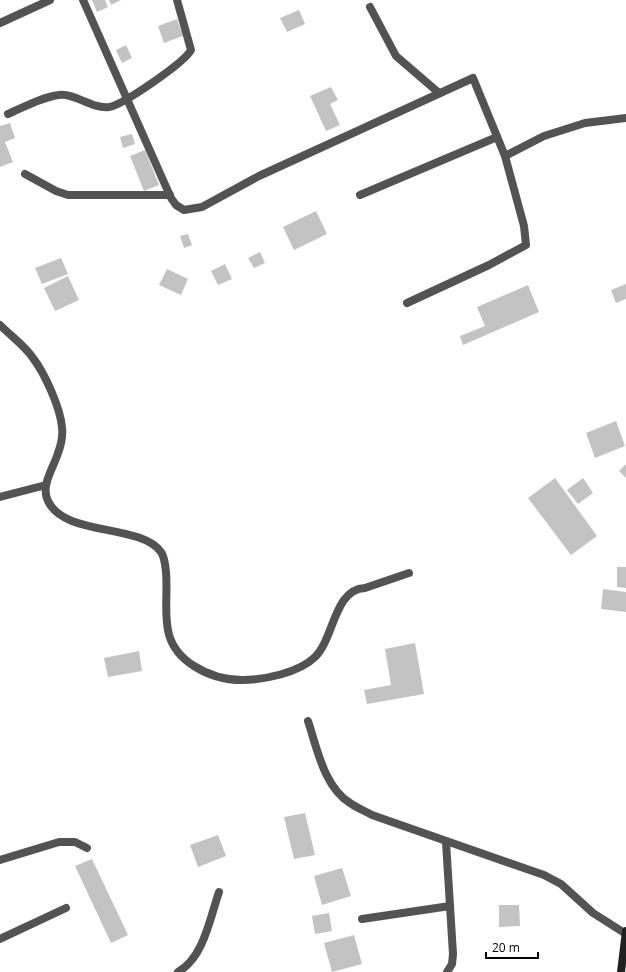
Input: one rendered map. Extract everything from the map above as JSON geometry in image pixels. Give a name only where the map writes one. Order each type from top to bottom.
[{"type":"main road","points":[[621,972],[626,931]]},
{"type":"street","points":[[0,23],[50,0]]},
{"type":"street","points":[[83,0],[170,195],[176,206],[184,210],[202,206],[259,176],[473,78],[505,156],[524,226],[526,245],[489,265],[407,303]]},
{"type":"street","points":[[8,114],[60,94],[69,95],[97,106],[110,107],[127,99],[182,61],[191,50],[178,0]]},
{"type":"street","points":[[370,7],[396,56],[439,93]]},
{"type":"street","points":[[505,156],[544,136],[584,122],[626,118]]},
{"type":"street","points":[[360,195],[497,137]]},
{"type":"street","points":[[24,174],[56,191],[68,195],[170,195]]},
{"type":"street","points":[[0,325],[32,357],[39,367],[60,415],[62,428],[61,440],[46,485],[45,493],[50,505],[78,524],[118,532],[156,546],[162,554],[165,564],[166,625],[170,639],[176,650],[187,661],[204,672],[220,678],[240,680],[259,679],[304,666],[321,649],[340,606],[350,592],[358,588],[365,588],[409,573]]},
{"type":"street","points":[[0,497],[46,485]]},
{"type":"street","points":[[308,721],[328,777],[338,793],[349,803],[372,815],[446,842],[520,866],[561,884],[593,913],[626,934]]},
{"type":"street","points":[[0,860],[59,842],[75,842],[87,848]]},
{"type":"street","points":[[446,842],[453,954],[452,964],[447,972]]},
{"type":"street","points":[[178,972],[192,959],[201,946],[219,892]]},
{"type":"street","points":[[362,919],[450,906]]},
{"type":"street","points":[[0,939],[66,908]]},
{"type":"building","points":[[92,0],[105,0],[108,7],[97,12]]},
{"type":"building","points":[[109,0],[121,0],[111,5]]},
{"type":"building","points":[[299,10],[305,24],[287,32],[280,18]]},
{"type":"building","points":[[177,19],[183,36],[164,43],[158,26]]},
{"type":"building","points":[[126,45],[132,58],[122,63],[116,50]]},
{"type":"building","points":[[331,87],[338,100],[330,104],[340,125],[326,131],[310,96]]},
{"type":"building","points":[[10,123],[15,138],[5,142],[13,162],[0,167],[0,126]]},
{"type":"building","points":[[132,134],[135,144],[123,148],[120,137]]},
{"type":"building","points":[[145,150],[159,185],[144,191],[130,156]]},
{"type":"building","points":[[316,211],[327,234],[294,250],[283,227]]},
{"type":"building","points":[[188,234],[192,245],[184,248],[180,236]]},
{"type":"building","points":[[260,252],[265,263],[254,268],[248,258]]},
{"type":"building","points":[[61,258],[68,274],[42,284],[35,268]]},
{"type":"building","points":[[225,264],[232,279],[218,285],[211,271]]},
{"type":"building","points":[[167,269],[188,279],[181,295],[159,285]]},
{"type":"building","points":[[68,276],[79,300],[55,311],[44,288]]},
{"type":"building","points":[[626,284],[626,299],[616,303],[611,290]]},
{"type":"building","points":[[528,285],[539,312],[463,345],[460,336],[485,326],[477,307]]},
{"type":"building","points":[[616,421],[625,446],[595,458],[586,433]]},
{"type":"building","points":[[626,464],[626,478],[619,471]]},
{"type":"building","points":[[555,478],[597,536],[571,555],[528,498]]},
{"type":"building","points":[[583,478],[593,493],[578,504],[567,490]]},
{"type":"building","points":[[617,567],[626,567],[626,588],[617,587]]},
{"type":"building","points":[[603,589],[626,592],[626,612],[601,609]]},
{"type":"building","points":[[415,643],[424,694],[367,704],[364,690],[391,685],[385,649]]},
{"type":"building","points":[[139,651],[142,671],[108,677],[104,658]]},
{"type":"building","points":[[305,813],[315,855],[294,859],[284,817]]},
{"type":"building","points":[[218,835],[226,856],[198,867],[190,845]]},
{"type":"building","points":[[92,859],[128,935],[111,943],[75,866]]},
{"type":"building","points":[[342,868],[351,896],[322,905],[314,876]]},
{"type":"building","points":[[499,905],[519,905],[520,926],[499,927]]},
{"type":"building","points":[[329,913],[332,931],[315,934],[312,916]]},
{"type":"building","points":[[354,935],[362,964],[332,972],[324,943]]}]
